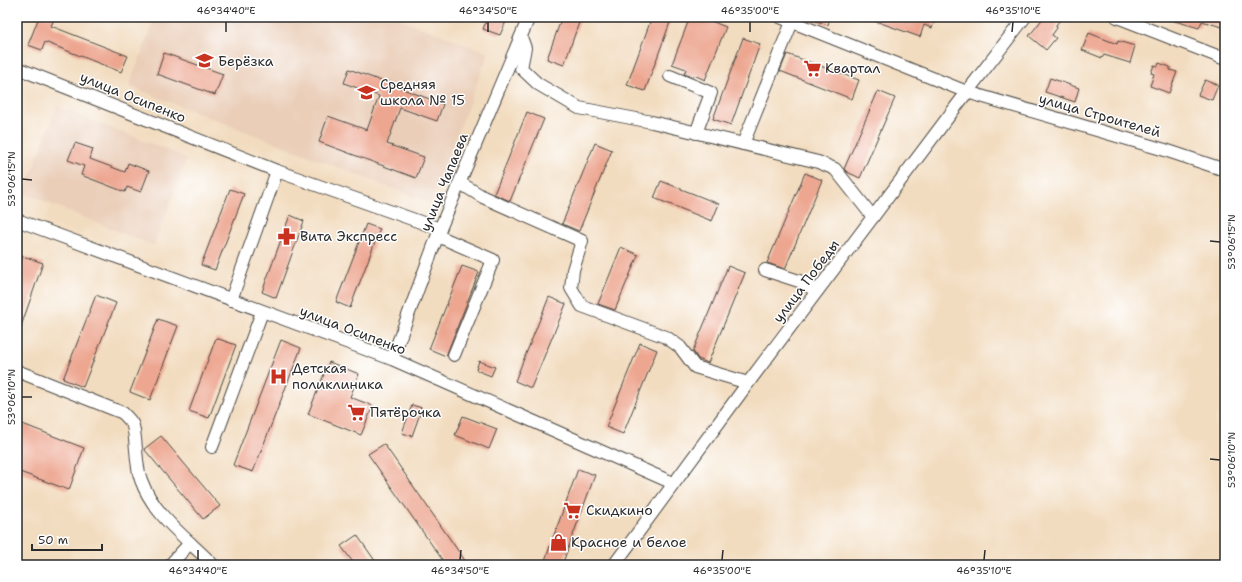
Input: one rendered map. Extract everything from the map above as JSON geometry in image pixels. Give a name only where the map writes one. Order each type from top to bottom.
[{"type":"street","name":"улица Чапаева","points":[[392,359],[439,233],[529,17]]},
{"type":"street","name":"улица Строителей","points":[[780,17],[793,19],[966,92],[1165,150],[1225,170]]},
{"type":"street","name":"улица Победы","points":[[614,565],[673,483],[966,92],[1024,17]]},
{"type":"street","points":[[1117,17],[1225,60]]},
{"type":"street","points":[[743,144],[793,19]]},
{"type":"street","points":[[521,37],[525,48],[521,68],[538,84],[580,108],[652,122],[818,162],[835,169],[873,217]]},
{"type":"street","name":"улица Осипенко","points":[[17,68],[277,171],[439,233],[493,260],[454,355]]},
{"type":"street","points":[[670,76],[711,93],[696,133]]},
{"type":"street","points":[[231,300],[277,171]]},
{"type":"street","points":[[460,183],[483,197],[582,241],[573,270],[571,288],[582,306],[666,337],[680,347],[695,366],[748,383]]},
{"type":"street","name":"улица Осипенко","points":[[17,220],[392,359],[673,483]]},
{"type":"street","points":[[765,270],[799,281],[817,291]]},
{"type":"street","points":[[212,447],[262,312]]},
{"type":"street","points":[[17,371],[124,413],[132,424],[141,480],[153,503],[212,565]]},
{"type":"street","points":[[170,565],[190,543]]},
{"type":"shaded area","name":"Средняя школа № 15","points":[[155,17],[395,17],[489,53],[430,203],[129,86]]},
{"type":"shaded area","points":[[57,106],[187,158],[154,246],[24,193]]},
{"type":"building","points":[[39,17],[55,17],[51,26],[128,56],[121,72],[45,42],[42,50],[28,45]]},
{"type":"building","points":[[488,17],[508,17],[500,35],[483,29]]},
{"type":"building","points":[[562,17],[581,17],[564,65],[547,59]]},
{"type":"building","points":[[652,17],[672,17],[645,91],[627,85]]},
{"type":"building","points":[[690,17],[701,17],[726,27],[705,80],[694,75],[693,77],[684,74],[686,69],[672,64]]},
{"type":"building","points":[[808,17],[830,17],[828,25]]},
{"type":"building","points":[[867,17],[936,17],[932,28],[924,25],[920,37]]},
{"type":"building","points":[[1044,17],[1055,17],[1060,20],[1052,35],[1056,38],[1046,50],[1029,36]]},
{"type":"building","points":[[1168,17],[1225,17],[1225,28],[1202,21],[1199,28],[1168,19]]},
{"type":"building","points":[[1089,33],[1117,44],[1118,41],[1135,46],[1130,63],[1104,55],[1102,58],[1082,50]]},
{"type":"building","points":[[743,38],[760,44],[731,125],[713,119]]},
{"type":"building","points":[[164,53],[223,74],[215,95],[157,74]]},
{"type":"building","points":[[787,54],[859,80],[852,99],[780,71]]},
{"type":"building","points":[[1159,63],[1170,67],[1170,70],[1177,72],[1169,93],[1150,86],[1154,74],[1151,73],[1154,65],[1158,66]]},
{"type":"building","points":[[349,69],[443,104],[437,121],[400,108],[387,144],[424,157],[416,178],[319,142],[328,116],[367,130],[379,96],[344,83]]},
{"type":"building","points":[[1050,78],[1079,88],[1075,102],[1045,92]]},
{"type":"building","points":[[1205,80],[1218,85],[1212,100],[1198,95]]},
{"type":"building","points":[[878,91],[895,98],[860,178],[844,169]]},
{"type":"building","points":[[527,112],[544,119],[510,201],[494,194]]},
{"type":"building","points":[[75,143],[93,149],[90,159],[125,172],[128,163],[149,171],[141,192],[127,187],[125,192],[81,175],[84,166],[68,160]]},
{"type":"building","points":[[595,143],[612,150],[579,231],[562,224]]},
{"type":"building","points":[[805,173],[822,180],[785,269],[767,263]]},
{"type":"building","points":[[661,181],[719,204],[712,221],[654,198]]},
{"type":"building","points":[[230,189],[244,194],[215,270],[201,265]]},
{"type":"building","points":[[290,215],[304,221],[276,298],[262,292]]},
{"type":"building","points":[[366,224],[380,229],[350,308],[336,302]]},
{"type":"building","points":[[621,247],[638,255],[615,310],[598,304]]},
{"type":"building","points":[[23,256],[43,263],[17,335],[17,273]]},
{"type":"building","points":[[462,266],[479,272],[446,356],[429,349]]},
{"type":"building","points":[[728,266],[745,273],[708,363],[698,359],[693,351]]},
{"type":"building","points":[[96,295],[116,303],[83,387],[63,379]]},
{"type":"building","points":[[549,297],[566,304],[531,388],[515,381]]},
{"type":"building","points":[[158,319],[178,326],[150,400],[130,392]]},
{"type":"building","points":[[216,338],[236,345],[209,418],[189,411]]},
{"type":"building","points":[[281,340],[301,348],[253,472],[233,465]]},
{"type":"building","points":[[640,343],[657,350],[623,434],[606,427]]},
{"type":"building","points":[[479,361],[495,367],[491,376],[476,370]]},
{"type":"building","points":[[329,362],[359,374],[350,397],[373,406],[361,435],[308,414]]},
{"type":"building","points":[[412,405],[422,408],[412,436],[402,433]]},
{"type":"building","points":[[463,416],[497,429],[489,449],[455,435]]},
{"type":"building","points":[[20,423],[84,448],[69,490],[17,471],[17,431]]},
{"type":"building","points":[[161,436],[220,506],[203,519],[144,449]]},
{"type":"building","points":[[384,444],[468,565],[446,565],[368,454]]},
{"type":"building","points":[[578,469],[595,475],[562,565],[548,565],[544,563]]},
{"type":"building","points":[[357,535],[378,565],[355,565],[341,546]]},
{"type":"place","name":"Берёзка","points":[[205,61]]},
{"type":"place","name":"Квартал","points":[[812,68]]},
{"type":"place","name":"Средняя школа № 15","points":[[367,92]]},
{"type":"place","name":"Вита Экспресс","points":[[287,236]]},
{"type":"place","name":"Детская поликлиника","points":[[279,376]]},
{"type":"place","name":"Пятёрочка","points":[[357,412]]},
{"type":"place","name":"Скидкино","points":[[573,510]]},
{"type":"place","name":"Красное и белое","points":[[558,542]]}]
